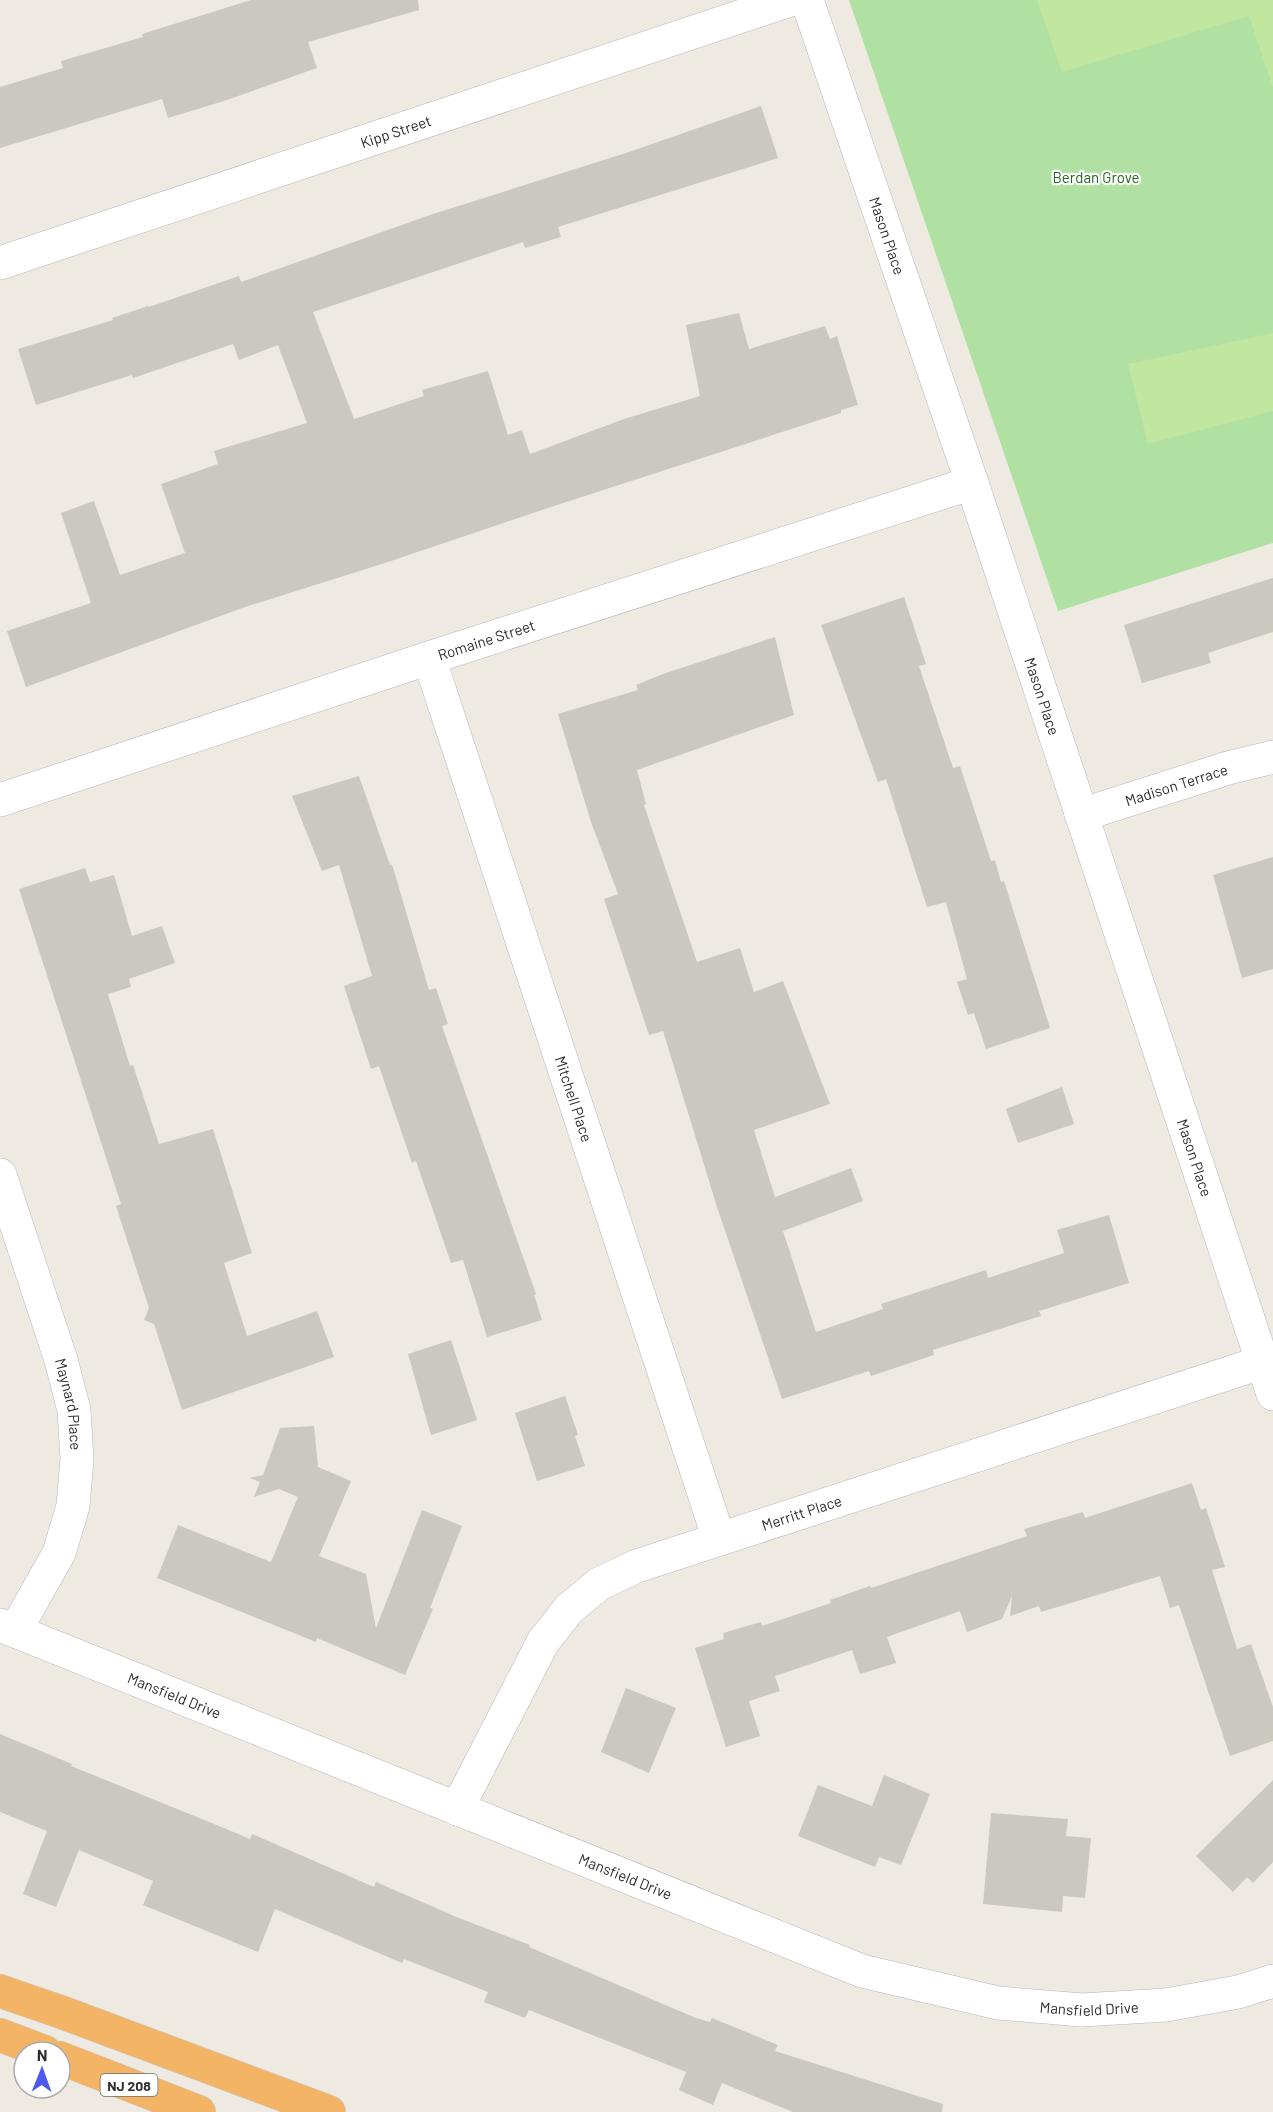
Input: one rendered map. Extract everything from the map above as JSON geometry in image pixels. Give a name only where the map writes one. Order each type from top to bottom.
[{"type":"highway","points":[[0,1991],[329,2112]]},
{"type":"highway","name":"NJ 208","points":[[72,2063],[199,2112]]},
{"type":"street","name":"Kipp Street","points":[[0,263],[790,0]]},
{"type":"street","name":"Mason Place","points":[[807,0],[972,483],[1273,1394]]},
{"type":"street","name":"Romaine Street","points":[[0,800],[429,658],[972,483]]},
{"type":"street","name":"Mitchell Place","points":[[429,658],[719,1539]]},
{"type":"street","name":"Madison Terrace","points":[[1081,815],[1228,768],[1273,757]]},
{"type":"street","name":"Maynard Place","points":[[0,1175],[61,1360],[74,1410],[77,1459],[73,1506],[59,1553],[8,1628]]},
{"type":"street","name":"Merritt Place","points":[[457,1809],[543,1642],[569,1609],[599,1584],[637,1566],[1263,1362]]},
{"type":"street","name":"Mansfield Drive","points":[[8,1628],[862,1971],[998,2003],[1082,2010],[1166,2005],[1238,1992],[1273,1981]]},
{"type":"green space","name":"Berdan Grove","points":[[849,0],[1273,0],[1273,543],[1058,611]]},
{"type":"green space","points":[[1037,0],[1273,0],[1273,88],[1249,16],[1062,72]]},
{"type":"green space","points":[[1273,333],[1273,411],[1148,444],[1128,364]]},
{"type":"building","points":[[251,0],[418,0],[419,10],[308,42],[317,68],[224,101],[168,118],[162,99],[0,148],[0,87],[63,68],[61,61],[143,37],[142,34]]},
{"type":"building","points":[[761,106],[778,158],[558,227],[561,237],[525,248],[523,242],[313,312],[354,419],[424,396],[422,390],[488,371],[508,435],[522,430],[530,454],[624,419],[700,396],[686,325],[739,313],[749,349],[825,326],[830,339],[837,336],[858,405],[841,410],[841,413],[245,607],[26,687],[7,631],[91,603],[61,513],[94,501],[120,575],[185,553],[161,484],[218,464],[214,451],[307,423],[278,345],[239,360],[233,344],[133,378],[132,375],[36,405],[18,349],[113,320],[112,318],[239,276],[241,282],[430,215],[629,152]]},
{"type":"building","points":[[1273,578],[1273,632],[1208,653],[1211,663],[1142,683],[1124,625]]},
{"type":"building","points":[[904,597],[926,664],[919,666],[953,768],[960,766],[991,861],[995,860],[1001,882],[1004,881],[1050,1028],[986,1049],[974,1013],[968,1015],[957,982],[967,979],[946,902],[927,907],[886,779],[878,782],[821,625]]},
{"type":"building","points":[[775,637],[794,715],[637,770],[646,804],[644,805],[697,962],[740,948],[754,992],[783,981],[830,1104],[754,1130],[775,1197],[851,1168],[863,1201],[783,1231],[816,1332],[883,1309],[881,1304],[986,1270],[988,1278],[1064,1253],[1057,1230],[1109,1215],[1129,1283],[1039,1311],[1041,1316],[933,1350],[934,1355],[871,1376],[869,1371],[782,1399],[717,1207],[663,1031],[649,1035],[604,899],[618,894],[591,822],[558,714],[638,690],[636,685],[663,674]]},
{"type":"building","points":[[359,776],[390,865],[392,864],[429,990],[436,988],[448,1024],[442,1026],[536,1294],[534,1295],[542,1320],[487,1337],[463,1260],[451,1263],[416,1161],[412,1163],[379,1066],[371,1069],[344,986],[372,976],[339,865],[322,871],[292,796]]},
{"type":"building","points":[[1273,857],[1273,969],[1242,978],[1213,875]]},
{"type":"building","points":[[85,868],[90,882],[114,875],[132,936],[162,926],[175,963],[129,979],[131,987],[108,994],[130,1066],[133,1065],[159,1144],[213,1129],[252,1253],[224,1263],[247,1336],[317,1311],[334,1357],[182,1410],[154,1324],[144,1320],[149,1308],[116,1206],[121,1204],[19,889]]},
{"type":"building","points":[[1062,1087],[1074,1124],[1018,1143],[1006,1109]]},
{"type":"building","points":[[451,1340],[477,1420],[431,1435],[408,1354]]},
{"type":"building","points":[[565,1396],[585,1466],[537,1481],[515,1413]]},
{"type":"building","points":[[314,1426],[318,1467],[351,1481],[319,1556],[366,1574],[376,1628],[422,1510],[462,1526],[430,1608],[433,1609],[405,1675],[317,1638],[316,1642],[157,1578],[178,1525],[271,1562],[298,1497],[279,1489],[254,1497],[260,1482],[249,1478],[263,1475],[280,1428]]},
{"type":"building","points":[[1192,1483],[1201,1510],[1206,1508],[1225,1567],[1212,1570],[1237,1649],[1251,1644],[1273,1707],[1273,1741],[1230,1756],[1179,1605],[1170,1608],[1160,1576],[1041,1612],[1039,1606],[1010,1616],[1012,1596],[1002,1619],[967,1632],[960,1611],[887,1637],[896,1663],[860,1674],[852,1650],[775,1676],[780,1691],[749,1701],[760,1736],[726,1747],[695,1648],[724,1639],[723,1633],[761,1622],[762,1626],[831,1603],[830,1600],[870,1586],[871,1588],[1027,1536],[1024,1529],[1083,1512],[1085,1518]]},
{"type":"building","points":[[626,1688],[676,1708],[649,1773],[601,1752]]},
{"type":"building","points":[[0,1734],[72,1764],[71,1766],[250,1839],[252,1834],[374,1887],[376,1882],[459,1918],[530,1945],[529,1947],[696,2018],[710,2022],[712,2018],[778,2045],[775,2051],[943,2104],[942,2112],[793,2112],[722,2083],[713,2105],[679,2090],[686,2072],[529,2010],[525,2018],[484,2002],[488,1992],[404,1959],[402,1963],[275,1909],[258,1952],[143,1905],[153,1881],[79,1850],[56,1907],[23,1894],[47,1831],[0,1812]]},
{"type":"building","points":[[884,1775],[930,1794],[901,1865],[879,1857],[875,1867],[798,1836],[818,1785],[872,1806]]},
{"type":"building","points":[[1273,1780],[1273,1862],[1253,1883],[1247,1877],[1233,1892],[1196,1856]]},
{"type":"building","points":[[991,1813],[1068,1819],[1066,1836],[1091,1838],[1085,1898],[1063,1896],[1062,1912],[983,1904]]}]
